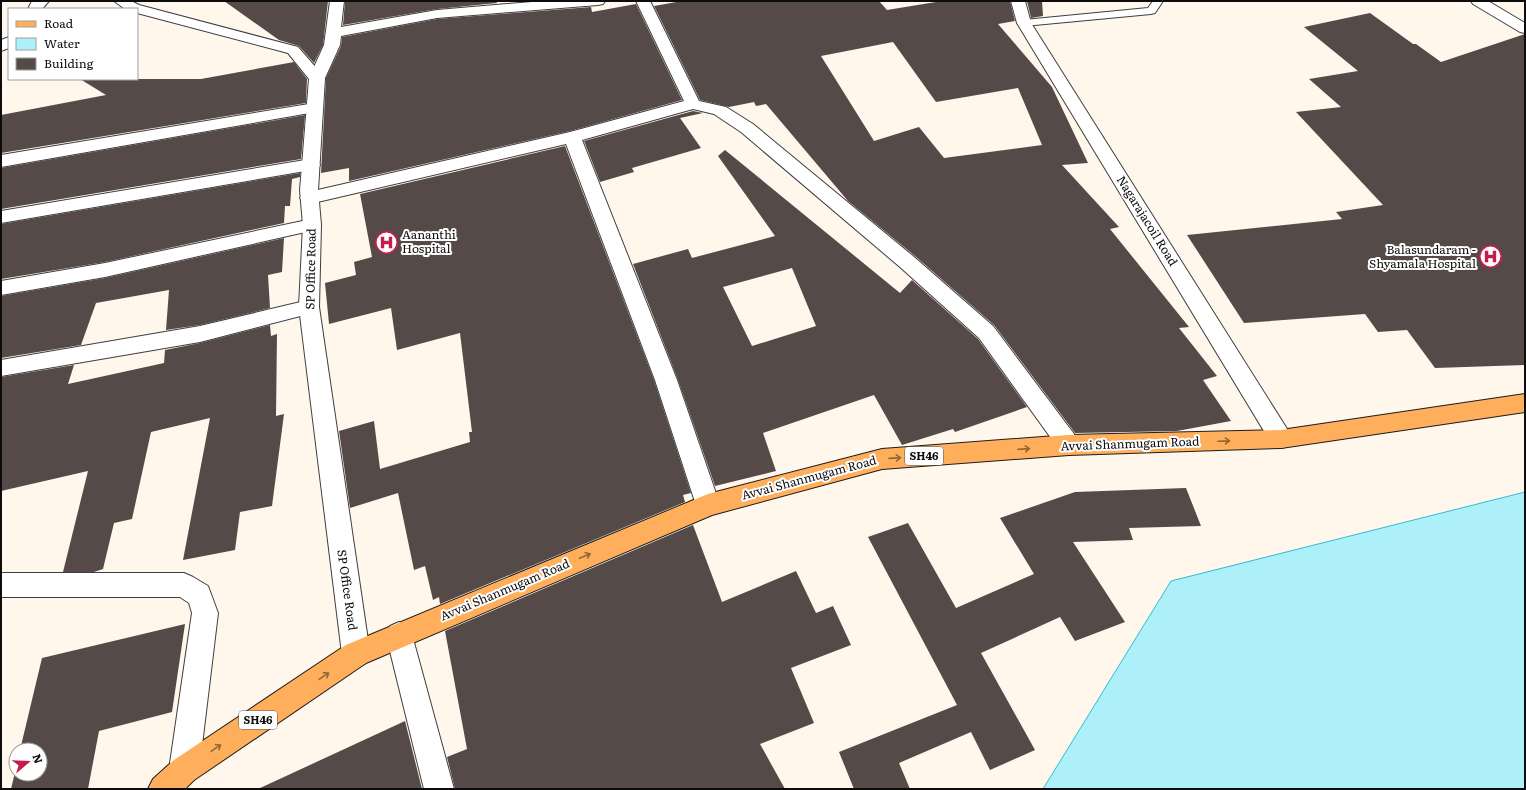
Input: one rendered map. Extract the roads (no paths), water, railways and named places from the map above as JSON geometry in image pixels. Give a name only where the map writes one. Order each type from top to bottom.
[{"type":"main road","name":"Avvai Shanmugam Road","points":[[164,789],[184,770],[356,654],[708,505],[882,459],[1069,445],[1281,439],[1525,403]]},
{"type":"street","points":[[35,8],[37,4],[42,1]]},
{"type":"street","points":[[121,1],[134,8]]},
{"type":"street","points":[[138,10],[293,50],[317,78],[332,45],[337,1]]},
{"type":"street","points":[[333,33],[437,14],[598,1]]},
{"type":"street","points":[[643,1],[693,104]]},
{"type":"street","name":"Nagarajacoil Road","points":[[1018,1],[1024,23],[1281,439]]},
{"type":"street","points":[[1478,1],[1525,29]]},
{"type":"street","name":"SP Office Road","points":[[317,78],[311,165],[310,198],[312,225],[309,307],[356,654]]},
{"type":"street","points":[[310,198],[572,137],[693,104],[720,110],[747,128],[906,262],[986,332],[1069,445]]},
{"type":"street","points":[[1,162],[315,108]]},
{"type":"street","points":[[572,137],[666,380],[708,505]]},
{"type":"street","points":[[1,217],[311,165]]},
{"type":"street","points":[[1,288],[105,270],[226,242],[312,225]]},
{"type":"street","points":[[1,368],[200,334],[309,307]]},
{"type":"street","points":[[1,585],[184,585],[199,595],[205,613],[184,770]]},
{"type":"street","points":[[399,635],[439,789]]},
{"type":"lane","points":[[1024,23],[1151,11],[1158,1]]},
{"type":"water","points":[[1525,492],[1525,789],[1043,789],[1171,581]]},
{"type":"place","name":"Aananthi Hospital","points":[[386,242]]},
{"type":"place","name":"Balasundaram - Shyamala Hospital","points":[[1491,257]]}]
